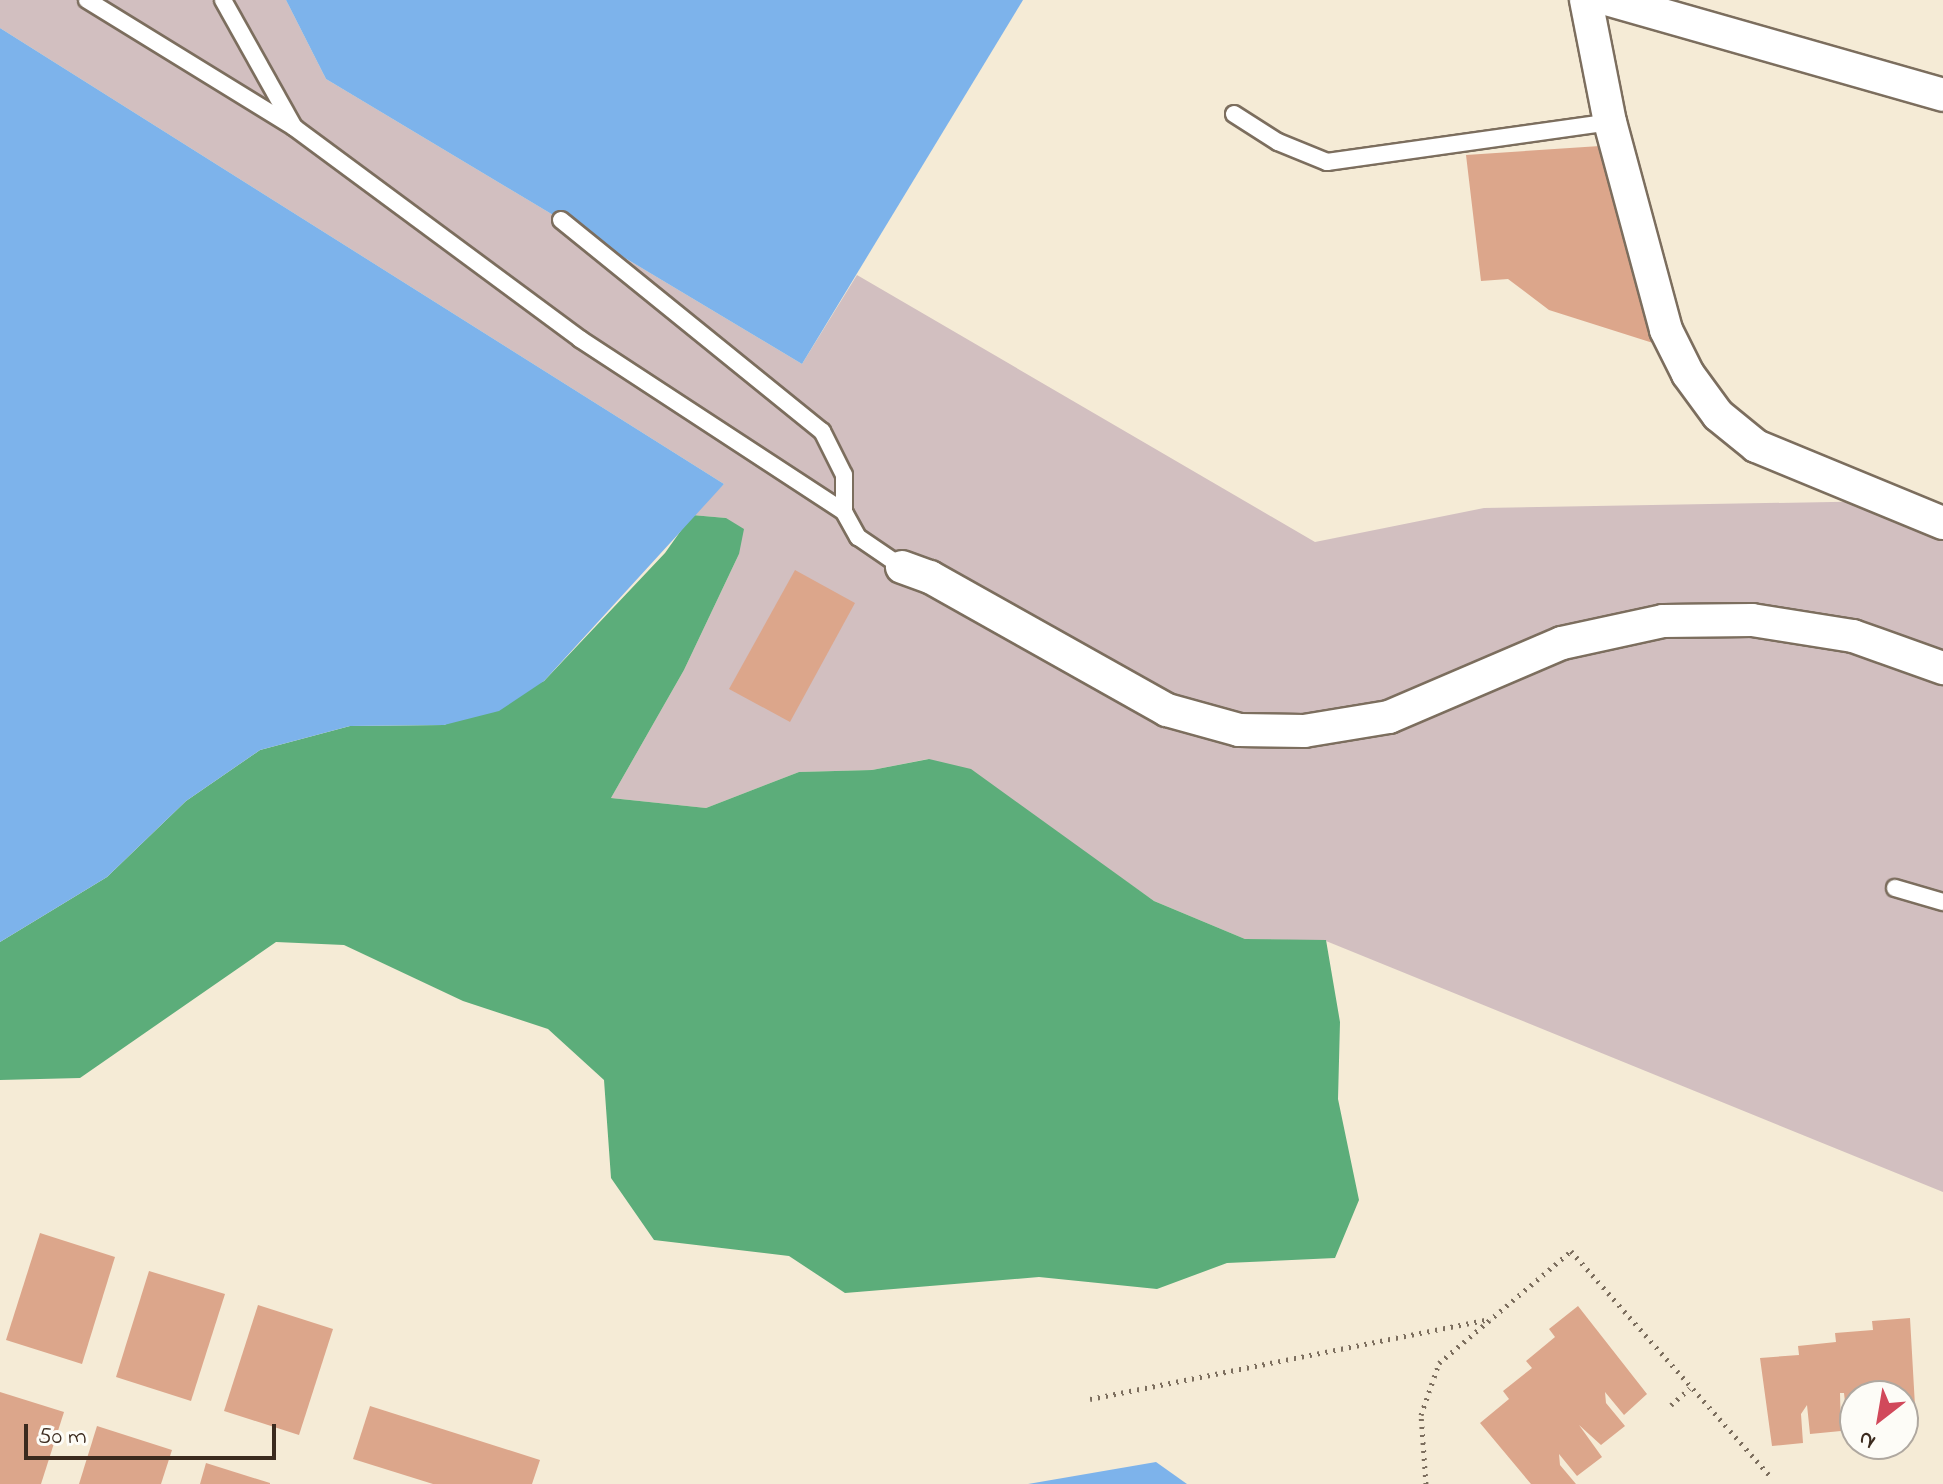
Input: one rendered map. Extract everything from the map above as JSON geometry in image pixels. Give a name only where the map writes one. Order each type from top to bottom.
[{"type":"street","points":[[1586,0],[1610,122],[1666,330],[1688,374],[1718,415],[1756,446],[1792,464],[1943,523]]},
{"type":"street","points":[[1610,0],[1943,95]]},
{"type":"street","points":[[902,567],[930,577],[1167,710],[1239,730],[1304,731],[1389,717],[1562,643],[1663,621],[1752,620],[1853,636],[1943,668]]},
{"type":"lane","points":[[87,0],[295,128],[580,339],[844,512],[858,537],[902,567]]},
{"type":"lane","points":[[223,0],[295,128]]},
{"type":"lane","points":[[1234,114],[1278,142],[1327,162],[1610,122]]},
{"type":"lane","points":[[561,220],[822,431],[844,475],[844,512]]},
{"type":"lane","points":[[1895,888],[1943,902]]},
{"type":"path","points":[[1426,1484],[1421,1415],[1439,1363],[1571,1251],[1772,1478]]},
{"type":"path","points":[[1090,1399],[1491,1319]]},
{"type":"path","points":[[1671,1405],[1690,1388]]},
{"type":"shaded area","points":[[0,0],[286,0],[326,79],[802,364],[857,275],[1315,542],[1484,508],[1886,501],[1943,523],[1943,1192],[1326,941],[1245,939],[1154,901],[1074,845],[928,759],[872,770],[799,772],[706,808],[611,798],[684,670],[739,554],[726,518],[692,515],[724,484],[0,28]]},
{"type":"green space","points":[[692,515],[726,518],[744,529],[739,554],[684,670],[611,798],[706,808],[799,772],[872,770],[929,759],[971,769],[1154,901],[1245,939],[1326,940],[1340,1022],[1338,1099],[1359,1200],[1335,1258],[1227,1263],[1157,1289],[1039,1277],[845,1293],[789,1256],[654,1240],[611,1178],[604,1080],[548,1029],[463,1001],[344,945],[276,942],[80,1078],[0,1080],[0,942],[107,877],[186,801],[260,750],[350,726],[444,725],[544,681],[665,553]]},
{"type":"water","points":[[286,0],[1023,0],[802,364],[326,79]]},
{"type":"water","points":[[0,28],[724,484],[544,681],[499,711],[444,725],[350,726],[260,750],[186,801],[107,877],[0,942]]},
{"type":"water","points":[[1156,1462],[1187,1484],[1028,1484]]},
{"type":"building","points":[[1600,146],[1653,343],[1549,310],[1508,279],[1481,281],[1466,155]]},
{"type":"building","points":[[795,570],[855,603],[790,722],[729,689]]},
{"type":"building","points":[[40,1233],[115,1257],[82,1364],[6,1340]]},
{"type":"building","points":[[149,1271],[225,1294],[191,1401],[116,1377]]},
{"type":"building","points":[[258,1305],[333,1329],[299,1435],[224,1411]]},
{"type":"building","points":[[1578,1306],[1647,1394],[1624,1415],[1605,1392],[1606,1403],[1625,1426],[1601,1445],[1579,1425],[1602,1457],[1577,1476],[1559,1454],[1560,1465],[1576,1484],[1531,1484],[1480,1423],[1509,1399],[1503,1391],[1532,1368],[1526,1361],[1555,1337],[1549,1329]]},
{"type":"building","points":[[1910,1318],[1914,1380],[1839,1380],[1839,1431],[1810,1434],[1807,1405],[1801,1414],[1803,1443],[1772,1446],[1760,1358],[1799,1355],[1798,1346],[1836,1342],[1835,1333],[1873,1330],[1872,1321]]},
{"type":"building","points":[[0,1392],[64,1412],[41,1484],[0,1484]]},
{"type":"building","points":[[370,1406],[540,1460],[532,1484],[433,1484],[353,1459]]},
{"type":"building","points":[[97,1426],[172,1450],[161,1484],[79,1484]]},
{"type":"building","points":[[206,1463],[270,1483],[270,1484],[200,1484]]}]
